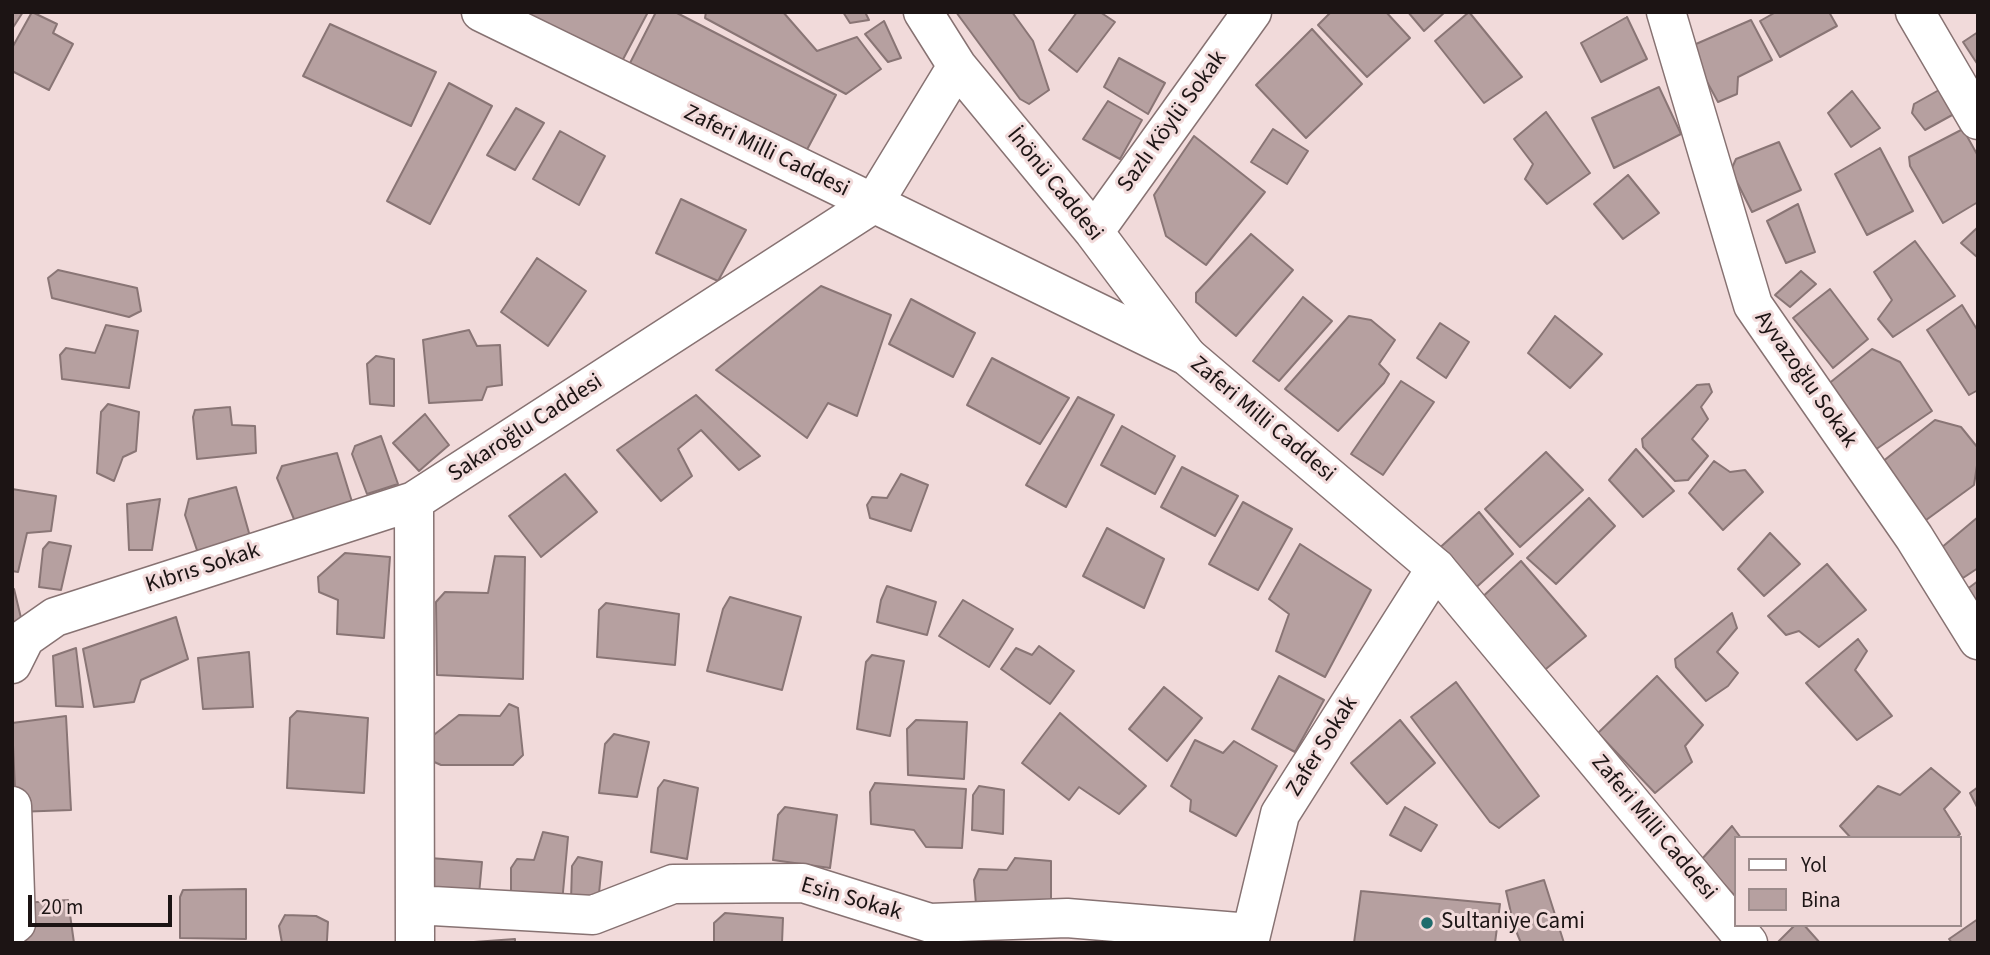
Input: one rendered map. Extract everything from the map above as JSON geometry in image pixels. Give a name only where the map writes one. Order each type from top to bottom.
[{"type":"street","name":"Zaferi Milli Caddesi","points":[[481,12],[1187,356],[1436,568],[1734,926]]},
{"type":"street","name":"İnönü Caddesi","points":[[923,12],[957,66],[1094,232],[1187,356]]},
{"type":"street","name":"Sazlı Köylü Sokak","points":[[1094,232],[1252,12]]},
{"type":"street","name":"Ayvazoğlu Sokak","points":[[1667,12],[1753,305],[1914,537],[1978,640]]},
{"type":"street","points":[[1915,12],[1978,120]]},
{"type":"street","name":"Sakaroğlu Caddesi","points":[[414,502],[873,204],[957,66]]},
{"type":"street","points":[[414,502],[415,943]]},
{"type":"street","name":"Kıbrıs Sokak","points":[[12,664],[25,638],[55,617],[414,502]]},
{"type":"street","name":"Zafer Sokak","points":[[1250,938],[1280,814],[1436,568]]},
{"type":"street","points":[[12,806],[16,923],[12,926]]},
{"type":"street","name":"Esin Sokak","points":[[415,905],[593,915],[673,884],[803,883],[930,923],[1067,918],[1250,938]]},
{"type":"street","name":"Zaferi Milli Caddesi","points":[[1735,927],[1748,943]]},
{"type":"building","points":[[12,12],[23,12],[12,29]]},
{"type":"building","points":[[32,12],[57,24],[53,33],[73,44],[49,90],[12,71],[12,48]]},
{"type":"building","points":[[520,12],[648,12],[620,65]]},
{"type":"building","points":[[656,12],[675,12],[836,95],[802,159],[628,67]]},
{"type":"building","points":[[706,12],[783,12],[817,51],[857,37],[881,69],[846,94],[705,18]]},
{"type":"building","points":[[843,12],[865,12],[869,20],[850,23]]},
{"type":"building","points":[[956,12],[1012,12],[1033,41],[1049,90],[1029,104],[1020,99]]},
{"type":"building","points":[[1077,12],[1100,12],[1115,22],[1077,72],[1049,50]]},
{"type":"building","points":[[1331,12],[1386,12],[1410,38],[1367,77],[1318,25]]},
{"type":"building","points":[[1408,12],[1445,12],[1424,31]]},
{"type":"building","points":[[1469,12],[1522,77],[1484,103],[1435,41]]},
{"type":"building","points":[[1776,12],[1829,12],[1837,26],[1780,57],[1760,21]]},
{"type":"building","points":[[1627,17],[1647,59],[1601,82],[1581,43]]},
{"type":"building","points":[[1751,20],[1772,60],[1738,77],[1737,94],[1718,102],[1693,56],[1696,44]]},
{"type":"building","points":[[884,21],[901,58],[888,62],[865,34]]},
{"type":"building","points":[[330,24],[436,72],[411,126],[303,76]]},
{"type":"building","points":[[1312,29],[1362,84],[1306,138],[1256,85]]},
{"type":"building","points":[[1978,32],[1978,65],[1963,42]]},
{"type":"building","points":[[1119,58],[1165,83],[1148,114],[1104,87]]},
{"type":"building","points":[[449,83],[492,106],[430,224],[387,201]]},
{"type":"building","points":[[1659,87],[1681,134],[1614,168],[1592,118]]},
{"type":"building","points":[[1939,90],[1954,114],[1925,130],[1912,113],[1914,104]]},
{"type":"building","points":[[1852,91],[1880,128],[1851,147],[1828,113]]},
{"type":"building","points":[[1108,101],[1142,120],[1120,159],[1083,139]]},
{"type":"building","points":[[516,108],[544,123],[515,170],[487,155]]},
{"type":"building","points":[[1546,112],[1590,173],[1547,204],[1525,179],[1533,164],[1514,139]]},
{"type":"building","points":[[1273,129],[1308,151],[1287,184],[1251,162]]},
{"type":"building","points":[[1963,129],[1978,156],[1978,202],[1943,223],[1910,166],[1909,157]]},
{"type":"building","points":[[560,131],[605,156],[579,205],[533,179]]},
{"type":"building","points":[[1194,136],[1265,192],[1206,265],[1166,236],[1154,195]]},
{"type":"building","points":[[1779,142],[1801,190],[1752,212],[1731,170],[1736,159]]},
{"type":"building","points":[[1880,148],[1913,211],[1867,235],[1835,174]]},
{"type":"building","points":[[1628,175],[1659,213],[1623,239],[1594,204]]},
{"type":"building","points":[[681,199],[746,230],[718,281],[656,253]]},
{"type":"building","points":[[1798,204],[1815,252],[1786,263],[1767,221]]},
{"type":"building","points":[[1978,227],[1978,256],[1977,257],[1961,243]]},
{"type":"building","points":[[1251,234],[1293,270],[1236,336],[1196,302],[1196,293]]},
{"type":"building","points":[[1915,241],[1955,296],[1893,337],[1878,319],[1892,300],[1874,272]]},
{"type":"building","points":[[537,258],[586,291],[548,346],[501,312]]},
{"type":"building","points":[[58,270],[137,288],[141,311],[129,317],[52,298],[48,278]]},
{"type":"building","points":[[1801,271],[1816,284],[1790,307],[1775,295]]},
{"type":"building","points":[[821,286],[891,315],[857,416],[828,403],[807,438],[716,370]]},
{"type":"building","points":[[1830,289],[1868,339],[1833,368],[1793,318]]},
{"type":"building","points":[[1303,297],[1332,321],[1279,381],[1253,361]]},
{"type":"building","points":[[911,299],[975,333],[953,377],[889,344]]},
{"type":"building","points":[[1962,305],[1978,331],[1978,390],[1969,395],[1927,330]]},
{"type":"building","points":[[1349,316],[1371,320],[1395,340],[1379,364],[1389,374],[1384,383],[1338,431],[1285,389]]},
{"type":"building","points":[[1555,316],[1602,354],[1570,388],[1528,353]]},
{"type":"building","points":[[1440,323],[1469,342],[1446,378],[1417,358]]},
{"type":"building","points":[[106,325],[138,331],[129,388],[62,379],[60,355],[66,348],[95,353]]},
{"type":"building","points":[[469,330],[477,346],[500,345],[502,385],[487,387],[482,400],[429,403],[423,340]]},
{"type":"building","points":[[1872,349],[1900,362],[1932,411],[1872,452],[1822,389]]},
{"type":"building","points":[[376,356],[394,359],[394,406],[370,404],[367,364]]},
{"type":"building","points":[[992,358],[1069,398],[1040,444],[967,405]]},
{"type":"building","points":[[1401,381],[1434,402],[1383,475],[1351,454]]},
{"type":"building","points":[[1709,384],[1712,392],[1701,407],[1708,419],[1692,439],[1708,456],[1688,480],[1675,481],[1643,447],[1642,439],[1697,385]]},
{"type":"building","points":[[696,395],[760,456],[739,470],[701,430],[678,449],[692,476],[661,501],[617,450]]},
{"type":"building","points":[[1078,397],[1114,415],[1066,507],[1026,485]]},
{"type":"building","points":[[108,404],[139,412],[136,451],[123,457],[114,481],[97,473],[101,412]]},
{"type":"building","points":[[230,407],[232,425],[255,426],[256,453],[197,459],[193,417],[195,410]]},
{"type":"building","points":[[425,414],[449,445],[419,471],[393,443]]},
{"type":"building","points":[[1935,420],[1961,427],[1978,448],[1978,459],[1974,485],[1922,523],[1877,466]]},
{"type":"building","points":[[1122,426],[1175,456],[1155,494],[1101,465]]},
{"type":"building","points":[[381,436],[398,484],[367,494],[352,454],[355,446]]},
{"type":"building","points":[[1636,449],[1674,491],[1643,517],[1609,480]]},
{"type":"building","points":[[1546,452],[1583,490],[1520,547],[1485,509]]},
{"type":"building","points":[[337,453],[353,505],[296,524],[277,478],[282,466]]},
{"type":"building","points":[[1714,461],[1730,472],[1745,470],[1763,492],[1723,530],[1689,493]]},
{"type":"building","points":[[1182,467],[1238,496],[1215,536],[1161,507]]},
{"type":"building","points":[[565,474],[597,512],[541,557],[509,516]]},
{"type":"building","points":[[901,474],[928,485],[911,531],[870,518],[867,505],[872,497],[887,498]]},
{"type":"building","points":[[236,487],[253,547],[201,562],[185,515],[189,499]]},
{"type":"building","points":[[12,489],[56,496],[51,531],[27,533],[18,572],[12,571]]},
{"type":"building","points":[[1589,498],[1615,526],[1556,584],[1527,558]]},
{"type":"building","points":[[160,499],[152,550],[129,550],[127,504]]},
{"type":"building","points":[[1243,502],[1292,529],[1258,590],[1209,564]]},
{"type":"building","points":[[1479,512],[1513,554],[1470,593],[1434,553]]},
{"type":"building","points":[[1978,517],[1978,568],[1963,578],[1941,548]]},
{"type":"building","points":[[1107,528],[1164,559],[1144,608],[1083,576]]},
{"type":"building","points":[[1770,533],[1800,564],[1764,596],[1738,569]]},
{"type":"building","points":[[49,542],[71,546],[61,590],[39,587],[43,549]]},
{"type":"building","points":[[1300,544],[1371,590],[1325,677],[1276,651],[1289,614],[1269,599]]},
{"type":"building","points":[[345,553],[390,557],[384,638],[337,634],[338,600],[319,592],[318,577]]},
{"type":"building","points":[[495,556],[525,557],[523,679],[437,675],[436,602],[445,592],[488,593]]},
{"type":"building","points":[[1521,561],[1586,636],[1541,673],[1477,602]]},
{"type":"building","points":[[1827,564],[1866,610],[1819,647],[1799,631],[1786,635],[1768,616]]},
{"type":"building","points":[[1978,581],[1978,606],[1966,590]]},
{"type":"building","points":[[887,586],[936,602],[927,635],[877,622]]},
{"type":"building","points":[[14,589],[22,622],[12,625],[12,590]]},
{"type":"building","points":[[730,597],[801,617],[782,690],[707,671],[723,609]]},
{"type":"building","points":[[963,600],[1013,629],[989,667],[939,636]]},
{"type":"building","points":[[606,603],[679,614],[675,665],[597,657],[599,610]]},
{"type":"building","points":[[1732,613],[1737,628],[1717,652],[1738,673],[1728,686],[1706,701],[1676,667],[1675,659]]},
{"type":"building","points":[[176,617],[188,659],[141,680],[134,702],[94,707],[83,649]]},
{"type":"building","points":[[1858,639],[1867,651],[1855,670],[1892,716],[1857,740],[1806,683]]},
{"type":"building","points":[[1039,646],[1074,671],[1050,704],[1001,669],[1016,648],[1032,655]]},
{"type":"building","points":[[76,648],[83,707],[56,706],[53,656]]},
{"type":"building","points":[[249,652],[253,707],[203,709],[198,658]]},
{"type":"building","points":[[872,655],[904,661],[890,736],[857,729],[866,662]]},
{"type":"building","points":[[1279,676],[1324,700],[1295,752],[1252,729]]},
{"type":"building","points":[[1657,676],[1703,725],[1685,746],[1692,762],[1655,793],[1598,733]]},
{"type":"building","points":[[1456,682],[1539,796],[1499,828],[1490,822],[1411,717]]},
{"type":"building","points":[[1164,687],[1202,718],[1167,761],[1129,729]]},
{"type":"building","points":[[509,704],[518,708],[523,755],[513,765],[441,765],[432,761],[430,738],[459,715],[500,716]]},
{"type":"building","points":[[297,711],[368,718],[364,793],[287,788],[290,718]]},
{"type":"building","points":[[1060,713],[1146,786],[1119,814],[1079,787],[1069,800],[1022,763]]},
{"type":"building","points":[[66,716],[71,810],[16,812],[12,723]]},
{"type":"building","points":[[916,720],[967,722],[964,779],[908,775],[907,729]]},
{"type":"building","points":[[1400,720],[1435,763],[1387,804],[1351,763]]},
{"type":"building","points":[[614,734],[649,742],[637,797],[599,793],[605,744]]},
{"type":"building","points":[[1195,740],[1223,753],[1234,741],[1277,766],[1236,836],[1190,811],[1191,800],[1171,786]]},
{"type":"building","points":[[1931,768],[1960,792],[1944,809],[1960,834],[1849,836],[1840,826],[1878,786],[1900,795]]},
{"type":"building","points":[[664,780],[698,788],[687,859],[651,852],[658,788]]},
{"type":"building","points":[[875,783],[966,789],[962,848],[926,847],[914,830],[871,824],[870,792]]},
{"type":"building","points":[[979,786],[1004,790],[1003,834],[972,830],[973,795]]},
{"type":"building","points":[[1978,787],[1978,809],[1970,793]]},
{"type":"building","points":[[785,807],[837,815],[830,868],[773,860],[778,815]]},
{"type":"building","points":[[1405,807],[1437,825],[1421,851],[1390,835]]},
{"type":"building","points":[[1732,826],[1740,836],[1734,836],[1734,895],[1701,860]]},
{"type":"building","points":[[543,832],[568,837],[562,903],[511,897],[511,868],[517,859],[534,860]]},
{"type":"building","points":[[578,857],[602,862],[598,904],[571,900],[572,866]]},
{"type":"building","points":[[430,858],[482,862],[478,905],[423,898]]},
{"type":"building","points":[[1015,858],[1051,861],[1051,918],[977,917],[974,880],[979,869],[1007,870]]},
{"type":"building","points":[[1544,880],[1564,943],[1521,943],[1506,891]]},
{"type":"building","points":[[246,889],[246,939],[180,938],[180,897],[183,890]]},
{"type":"building","name":"Sultaniye Cami","points":[[1361,891],[1500,904],[1495,943],[1354,943]]},
{"type":"building","points":[[68,900],[74,943],[24,943],[21,911],[23,903]]},
{"type":"building","points":[[725,913],[783,918],[782,943],[714,943],[714,923]]},
{"type":"building","points":[[285,915],[316,916],[328,922],[326,943],[282,943],[279,926]]},
{"type":"building","points":[[1978,919],[1978,943],[1952,943],[1949,939]]},
{"type":"building","points":[[1793,927],[1806,927],[1820,943],[1777,943]]},
{"type":"building","points":[[515,939],[515,943],[460,943]]},
{"type":"place","name":"Sultaniye Cami","points":[[1427,923]]}]
